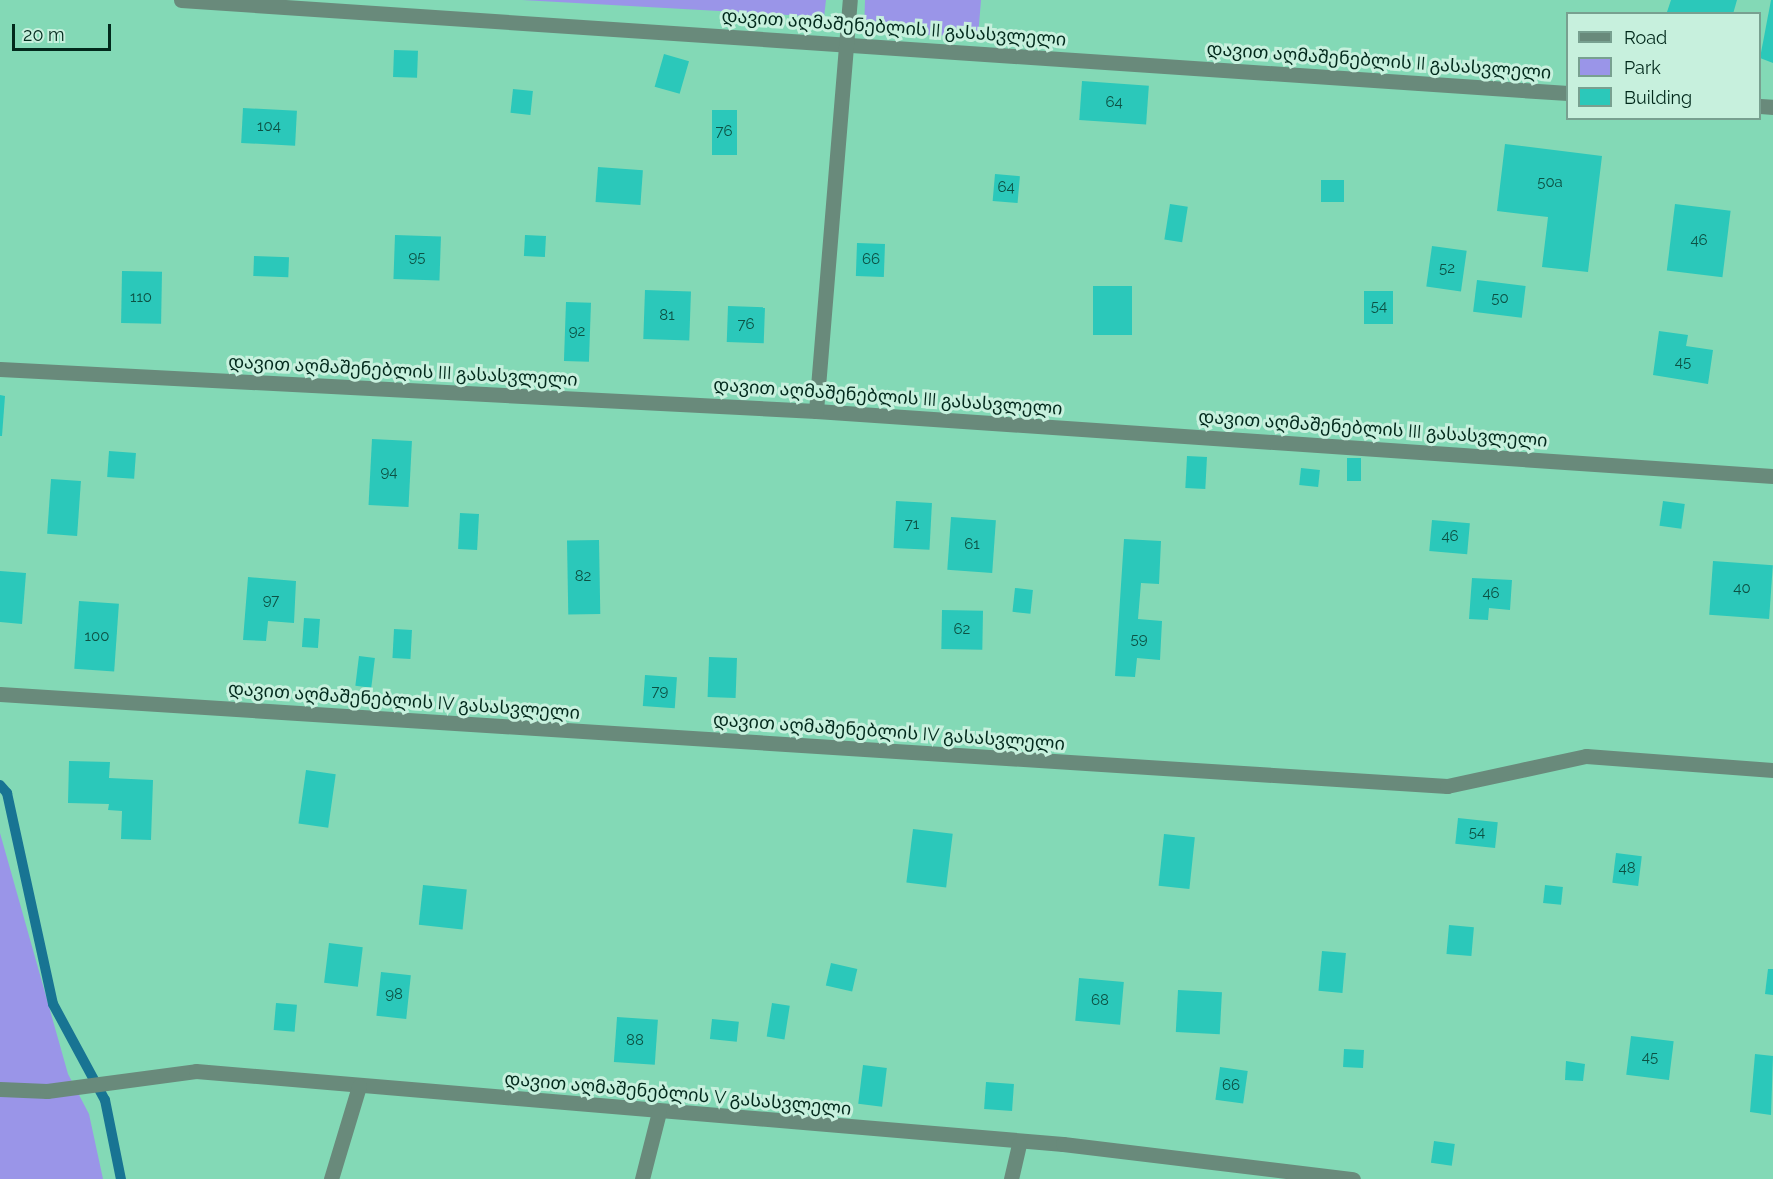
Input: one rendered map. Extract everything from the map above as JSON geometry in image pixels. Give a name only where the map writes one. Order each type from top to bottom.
[{"type":"street","name":"დავით აღმაშენებლის II გასასვლელი","points":[[181,0],[1566,93]]},
{"type":"street","points":[[816,411],[849,45],[850,0]]},
{"type":"street","name":"დავით აღმაშენებლის III გასასვლელი","points":[[0,369],[816,411],[1773,476]]},
{"type":"street","name":"დავით აღმაშენებლის IV გასასვლელი","points":[[0,694],[1447,786],[1586,756],[1773,770]]},
{"type":"street","name":"დავით აღმაშენებლის V გასასვლელი","points":[[0,1089],[83,1086],[196,1071],[1019,1144],[1353,1179]]},
{"type":"street","points":[[331,1179],[359,1086]]},
{"type":"street","points":[[642,1179],[659,1112]]},
{"type":"street","points":[[1011,1179],[1019,1144]]},
{"type":"green space","points":[[522,0],[826,0],[824,17]]},
{"type":"green space","points":[[865,0],[981,0],[978,37],[864,32]]},
{"type":"green space","points":[[0,833],[68,1074],[89,1114],[103,1179],[0,1179]]},
{"type":"building","points":[[1671,0],[1737,0],[1734,12],[1667,12]]},
{"type":"building","points":[[1771,0],[1773,0],[1773,63],[1761,58]]},
{"type":"building","points":[[394,50],[418,51],[417,78],[393,77]]},
{"type":"building","points":[[664,54],[689,61],[680,94],[655,87]]},
{"type":"building","points":[[1082,81],[1149,86],[1146,125],[1079,120]]},
{"type":"building","points":[[513,89],[533,91],[530,115],[510,113]]},
{"type":"building","points":[[243,108],[297,111],[295,146],[241,143]]},
{"type":"building","points":[[712,110],[737,110],[737,155],[712,155]]},
{"type":"building","points":[[1505,144],[1602,156],[1588,272],[1542,267],[1548,217],[1497,211]]},
{"type":"building","points":[[598,167],[643,170],[640,205],[596,202]]},
{"type":"building","points":[[995,174],[1020,176],[1018,203],[993,201]]},
{"type":"building","points":[[1321,180],[1344,180],[1344,202],[1321,202]]},
{"type":"building","points":[[1170,204],[1188,207],[1182,242],[1164,240]]},
{"type":"building","points":[[1675,204],[1731,211],[1722,277],[1667,271]]},
{"type":"building","points":[[395,235],[441,237],[439,281],[393,279]]},
{"type":"building","points":[[525,235],[546,236],[545,257],[524,256]]},
{"type":"building","points":[[857,243],[885,244],[884,277],[856,276]]},
{"type":"building","points":[[1432,246],[1467,251],[1461,291],[1426,287]]},
{"type":"building","points":[[254,256],[289,257],[288,277],[253,276]]},
{"type":"building","points":[[122,271],[162,272],[161,324],[121,323]]},
{"type":"building","points":[[1477,280],[1526,286],[1522,318],[1473,312]]},
{"type":"building","points":[[1093,286],[1132,286],[1132,335],[1093,335]]},
{"type":"building","points":[[645,290],[691,292],[689,341],[643,339]]},
{"type":"building","points":[[1364,291],[1393,291],[1393,324],[1364,324]]},
{"type":"building","points":[[566,302],[591,303],[589,362],[564,361]]},
{"type":"building","points":[[728,306],[765,307],[764,343],[727,342]]},
{"type":"building","points":[[1659,331],[1688,335],[1686,346],[1713,350],[1708,384],[1653,375]]},
{"type":"building","points":[[0,395],[5,396],[2,436],[0,436]]},
{"type":"building","points":[[372,439],[412,441],[408,507],[369,505]]},
{"type":"building","points":[[109,451],[136,453],[134,479],[107,477]]},
{"type":"building","points":[[1187,456],[1207,457],[1205,489],[1185,488]]},
{"type":"building","points":[[1347,458],[1361,458],[1361,481],[1347,481]]},
{"type":"building","points":[[1301,468],[1320,470],[1318,487],[1299,485]]},
{"type":"building","points":[[51,479],[81,481],[77,536],[47,534]]},
{"type":"building","points":[[896,501],[932,503],[929,550],[894,548]]},
{"type":"building","points":[[1663,501],[1685,504],[1681,529],[1660,526]]},
{"type":"building","points":[[460,513],[479,514],[477,550],[458,549]]},
{"type":"building","points":[[951,517],[996,520],[992,573],[947,570]]},
{"type":"building","points":[[1432,520],[1470,523],[1467,554],[1429,551]]},
{"type":"building","points":[[1124,539],[1161,541],[1159,584],[1141,583],[1138,619],[1162,621],[1160,660],[1137,658],[1135,677],[1115,676]]},
{"type":"building","points":[[599,540],[600,614],[568,615],[567,541]]},
{"type":"building","points":[[1713,561],[1773,565],[1769,619],[1709,615]]},
{"type":"building","points":[[0,571],[26,573],[22,624],[0,622]]},
{"type":"building","points":[[248,577],[296,581],[294,623],[268,621],[266,641],[243,640]]},
{"type":"building","points":[[1472,578],[1512,580],[1510,610],[1489,608],[1488,620],[1469,619]]},
{"type":"building","points":[[1015,588],[1033,590],[1030,614],[1012,612]]},
{"type":"building","points":[[79,601],[119,604],[114,672],[74,669]]},
{"type":"building","points":[[942,610],[983,611],[982,650],[941,649]]},
{"type":"building","points":[[304,618],[320,619],[318,648],[302,647]]},
{"type":"building","points":[[394,629],[412,630],[410,659],[392,658]]},
{"type":"building","points":[[359,656],[375,658],[371,688],[355,686]]},
{"type":"building","points":[[709,657],[737,658],[736,698],[708,697]]},
{"type":"building","points":[[645,675],[677,677],[675,708],[643,706]]},
{"type":"building","points":[[69,761],[110,762],[109,778],[153,780],[151,840],[121,839],[122,811],[108,810],[109,804],[68,803]]},
{"type":"building","points":[[306,770],[336,774],[328,828],[298,823]]},
{"type":"building","points":[[1458,818],[1498,822],[1495,848],[1455,844]]},
{"type":"building","points":[[913,829],[953,834],[946,887],[906,883]]},
{"type":"building","points":[[1164,834],[1195,837],[1189,889],[1159,886]]},
{"type":"building","points":[[1616,853],[1642,856],[1638,886],[1612,883]]},
{"type":"building","points":[[423,885],[467,890],[463,929],[419,925]]},
{"type":"building","points":[[1545,885],[1563,887],[1561,905],[1543,903]]},
{"type":"building","points":[[1449,925],[1474,927],[1471,956],[1446,954]]},
{"type":"building","points":[[329,943],[363,947],[358,987],[324,983]]},
{"type":"building","points":[[1322,951],[1346,953],[1342,993],[1319,991]]},
{"type":"building","points":[[831,963],[857,969],[852,991],[826,985]]},
{"type":"building","points":[[1768,969],[1773,969],[1773,995],[1765,994]]},
{"type":"building","points":[[381,972],[411,975],[406,1019],[376,1016]]},
{"type":"building","points":[[1079,978],[1124,982],[1120,1025],[1075,1021]]},
{"type":"building","points":[[1178,990],[1222,992],[1220,1034],[1176,1032]]},
{"type":"building","points":[[276,1003],[297,1005],[295,1032],[274,1030]]},
{"type":"building","points":[[772,1003],[790,1006],[784,1039],[767,1037]]},
{"type":"building","points":[[617,1017],[658,1020],[655,1065],[614,1062]]},
{"type":"building","points":[[712,1019],[739,1022],[737,1042],[710,1039]]},
{"type":"building","points":[[1631,1036],[1674,1041],[1669,1080],[1626,1075]]},
{"type":"building","points":[[1344,1049],[1364,1050],[1363,1068],[1343,1067]]},
{"type":"building","points":[[1755,1054],[1773,1056],[1771,1115],[1750,1112]]},
{"type":"building","points":[[1566,1061],[1585,1064],[1583,1081],[1565,1080]]},
{"type":"building","points":[[863,1065],[887,1068],[882,1107],[858,1104]]},
{"type":"building","points":[[1220,1067],[1248,1071],[1243,1104],[1215,1100]]},
{"type":"building","points":[[986,1082],[1014,1084],[1012,1111],[984,1109]]},
{"type":"building","points":[[1434,1141],[1455,1144],[1452,1166],[1431,1163]]},
{"type":"waterway","points":[[0,785],[7,793],[53,1004],[105,1100],[121,1179]]}]
